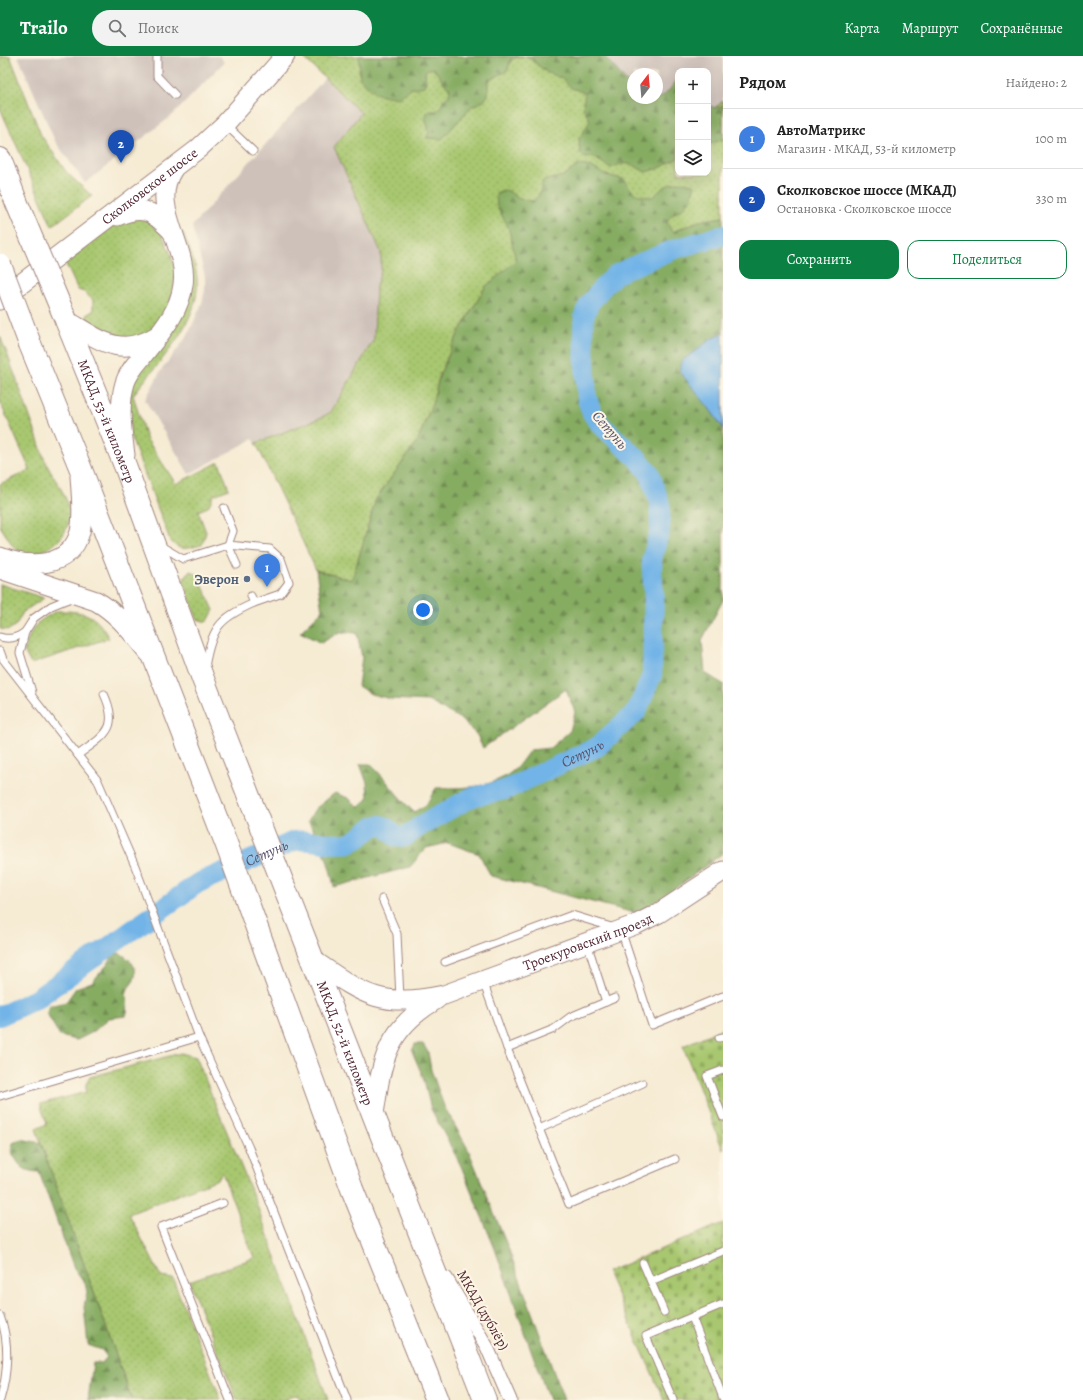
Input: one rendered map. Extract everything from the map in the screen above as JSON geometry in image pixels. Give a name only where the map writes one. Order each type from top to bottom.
[{"type":"highway","name":"МКАД, 53-й километр","points":[[0,159],[126,468],[205,682]]},
{"type":"highway","points":[[0,265],[245,892],[352,1189],[437,1400]]},
{"type":"highway","name":"МКАД, 52-й километр","points":[[205,682],[280,878],[374,1114],[485,1400]]},
{"type":"main road","name":"Сколковское шоссе","points":[[0,300],[107,220],[198,149],[225,124],[279,57]]},
{"type":"main road","name":"Сколковское шоссе","points":[[0,284],[107,206],[166,159],[205,126],[279,57]]},
{"type":"main road","points":[[126,468],[121,411],[125,382],[131,370],[159,335],[177,308],[183,287],[184,279],[181,256],[172,232],[166,205],[165,192],[167,178],[173,169]]},
{"type":"main road","points":[[107,220],[129,211],[140,210],[151,212],[158,216],[172,232]]},
{"type":"main road","points":[[66,320],[111,345],[124,347],[137,345],[159,335]]},
{"type":"main road","points":[[0,556],[15,562],[48,563],[59,559],[69,552],[76,542],[82,516],[80,467]]},
{"type":"main road","points":[[0,570],[96,601],[110,609],[122,620],[156,662]]},
{"type":"main road","name":"Троекуровский проезд","points":[[313,960],[346,983],[369,995],[386,1000],[421,1000],[444,995],[621,930],[659,913],[723,871]]},
{"type":"main road","name":"Троекуровский проезд","points":[[374,1114],[378,1083],[388,1046],[405,1024],[425,1006],[444,995]]},
{"type":"street","name":"МКАД (дублёр)","points":[[423,1239],[487,1346],[510,1400]]},
{"type":"lane","points":[[157,56],[157,76],[175,95]]},
{"type":"lane","points":[[225,124],[253,151]]},
{"type":"lane","points":[[224,508],[233,531],[228,546],[237,565]]},
{"type":"lane","points":[[154,543],[183,559],[228,546],[270,549],[281,560],[289,582],[280,594],[252,599],[222,621],[210,641],[205,682]]},
{"type":"lane","points":[[34,696],[20,653],[25,632],[34,618],[51,606],[79,595]]},
{"type":"lane","points":[[0,636],[8,639],[17,638],[25,632]]},
{"type":"lane","points":[[0,651],[3,659],[34,696],[98,781],[135,866],[199,1037],[249,1148],[347,1400]]},
{"type":"lane","points":[[78,755],[98,740],[106,731],[112,720],[110,708],[104,694]]},
{"type":"lane","points":[[382,898],[397,934],[401,1001]]},
{"type":"lane","points":[[445,962],[572,915],[621,930],[652,1025],[723,996]]},
{"type":"lane","points":[[587,942],[606,1002]]},
{"type":"lane","points":[[483,981],[507,1048],[569,1204],[675,1159]]},
{"type":"lane","points":[[507,1048],[554,1029],[570,1017],[615,998]]},
{"type":"lane","points":[[0,1096],[199,1037]]},
{"type":"lane","points":[[723,1070],[707,1076],[723,1117]]},
{"type":"lane","points":[[539,1128],[643,1082]]},
{"type":"lane","points":[[223,1203],[161,1227],[230,1400]]},
{"type":"lane","points":[[651,1281],[723,1251]]},
{"type":"lane","points":[[643,1263],[664,1312]]},
{"type":"lane","points":[[673,1400],[646,1336],[723,1304]]},
{"type":"lane","points":[[0,1316],[6,1339],[6,1373],[0,1400]]},
{"type":"lane","points":[[692,1317],[723,1398]]},
{"type":"shaded area","points":[[18,56],[219,56],[224,62],[174,114],[85,183],[55,141]]},
{"type":"shaded area","points":[[589,56],[723,56],[723,101],[711,111],[711,68],[675,68],[675,140],[666,147],[630,104],[663,104],[663,68],[627,68],[627,101]]},
{"type":"shaded area","points":[[325,78],[361,113],[334,147],[381,252],[381,271],[376,286],[374,339],[331,412],[320,418],[256,443],[253,439],[189,474],[145,400],[160,372],[188,335],[202,303],[205,290],[205,277],[192,226]]},
{"type":"green space","points":[[0,56],[10,56],[41,135],[67,173],[92,196],[52,226],[0,108]]},
{"type":"green space","points":[[359,56],[523,56],[512,59],[507,71],[488,81],[488,95],[484,101],[472,106],[442,139],[427,138],[429,131],[425,117],[428,111],[436,111],[441,106],[443,100],[449,96],[450,89],[437,73],[431,68],[425,71],[426,82],[424,86],[410,89],[399,98],[377,94],[360,79]]},
{"type":"green space","points":[[526,56],[604,56],[627,82],[627,104],[663,104],[663,96],[675,83],[675,160],[658,169],[645,172],[628,164],[621,164],[611,168],[593,157],[585,158],[580,153],[579,139],[590,121],[583,107],[585,93],[571,88],[562,78],[548,73]]},
{"type":"green space","points":[[589,56],[627,101],[627,104],[630,104],[666,147],[675,140],[675,176],[711,176],[711,111],[723,101],[723,217],[699,221],[609,258],[486,286],[459,332],[440,374],[432,404],[417,442],[376,499],[352,581],[316,570],[256,443],[320,418],[331,412],[374,339],[376,286],[381,271],[381,252],[334,147],[361,113],[303,57]]},
{"type":"green space","points":[[723,105],[723,139],[711,144],[711,106],[715,108]]},
{"type":"green space","points":[[579,165],[592,167],[605,175],[624,179],[635,193],[643,196],[653,197],[662,189],[677,182],[695,185],[688,203],[671,216],[667,222],[672,232],[699,221],[723,217],[723,333],[711,339],[709,408],[723,428],[723,600],[702,640],[705,673],[723,684],[723,853],[660,900],[635,913],[491,876],[479,854],[448,843],[426,848],[410,867],[334,887],[330,869],[324,853],[308,821],[315,809],[335,793],[348,798],[359,807],[368,799],[367,783],[360,764],[370,764],[414,812],[426,805],[436,788],[476,786],[496,781],[514,770],[530,750],[550,748],[570,731],[575,712],[566,689],[483,748],[477,735],[459,718],[428,701],[391,699],[371,694],[358,686],[362,657],[357,633],[340,632],[321,643],[300,632],[322,611],[316,570],[352,580],[376,499],[417,442],[432,404],[440,374],[459,332],[486,286],[516,261],[508,226],[497,207],[496,193],[504,190],[520,199],[534,201],[539,195],[543,181],[563,176]]},
{"type":"green space","points":[[137,215],[159,228],[171,254],[176,272],[170,310],[138,343],[92,329],[86,315],[93,311],[93,300],[84,292],[78,290],[65,262],[117,222]]},
{"type":"green space","points":[[179,232],[183,233],[191,253],[197,275],[195,303],[182,331],[173,345],[133,395],[146,438],[176,484],[219,462],[229,489],[214,495],[208,507],[198,511],[206,532],[202,545],[188,548],[177,547],[170,540],[130,435],[130,386],[179,318]]},
{"type":"green space","points":[[0,336],[14,371],[45,461],[66,499],[70,514],[63,536],[53,546],[33,554],[25,555],[15,549],[0,526],[0,484],[30,470],[0,402]]},
{"type":"green space","points":[[190,571],[197,574],[214,610],[208,621],[197,619],[183,580]]},
{"type":"green space","points":[[0,584],[44,598],[23,612],[16,625],[9,630],[0,629]]},
{"type":"green space","points":[[57,611],[82,613],[94,618],[109,638],[31,664],[24,651],[29,637],[39,622]]},
{"type":"green space","points":[[119,953],[132,962],[136,973],[127,991],[128,1008],[126,1016],[109,1018],[93,1032],[77,1040],[60,1036],[47,1014],[49,1006],[66,1002],[76,988],[92,982],[108,964],[112,956]]},
{"type":"green space","points":[[723,1028],[723,1150],[683,1046]]},
{"type":"green space","points":[[415,1044],[423,1044],[428,1052],[431,1070],[444,1106],[468,1149],[509,1250],[564,1400],[549,1400],[495,1249],[461,1166],[431,1109],[423,1077],[412,1051]]},
{"type":"green space","points":[[181,1053],[196,1057],[255,1200],[328,1400],[301,1400],[297,1395],[290,1396],[287,1400],[237,1400],[189,1281],[254,1258],[222,1172],[218,1179],[129,1214],[161,1277],[173,1279],[221,1400],[132,1400],[36,1129],[47,1124],[40,1104],[86,1092],[86,1084],[90,1077]]},
{"type":"green space","points":[[21,1139],[41,1143],[132,1400],[88,1400],[93,1363],[102,1363],[107,1357],[102,1350],[88,1345],[84,1307],[87,1292],[85,1283],[74,1268],[39,1172],[22,1167],[11,1151],[13,1143]]},
{"type":"green space","points":[[723,1223],[723,1400],[664,1400],[607,1272]]},
{"type":"water","points":[[723,333],[723,428],[680,372],[682,361],[711,339]]},
{"type":"waterway","name":"Сетунь","points":[[0,1016],[36,999],[198,883],[294,841],[301,840],[336,844],[349,843],[353,842],[368,830],[380,825],[387,828],[395,836],[405,837],[420,826],[472,797],[505,790],[597,747],[637,711],[652,675],[654,596],[652,559],[660,529],[660,504],[650,474],[639,460],[601,425],[592,413],[587,398],[583,329],[584,317],[589,304],[615,275],[675,249],[723,235]]},
{"type":"place","name":"Сколковское шоссе (МКАД)","points":[[121,163]]},
{"type":"place","name":"Эверон","points":[[247,579]]},
{"type":"place","name":"АвтоМатрикс","points":[[267,587]]}]
